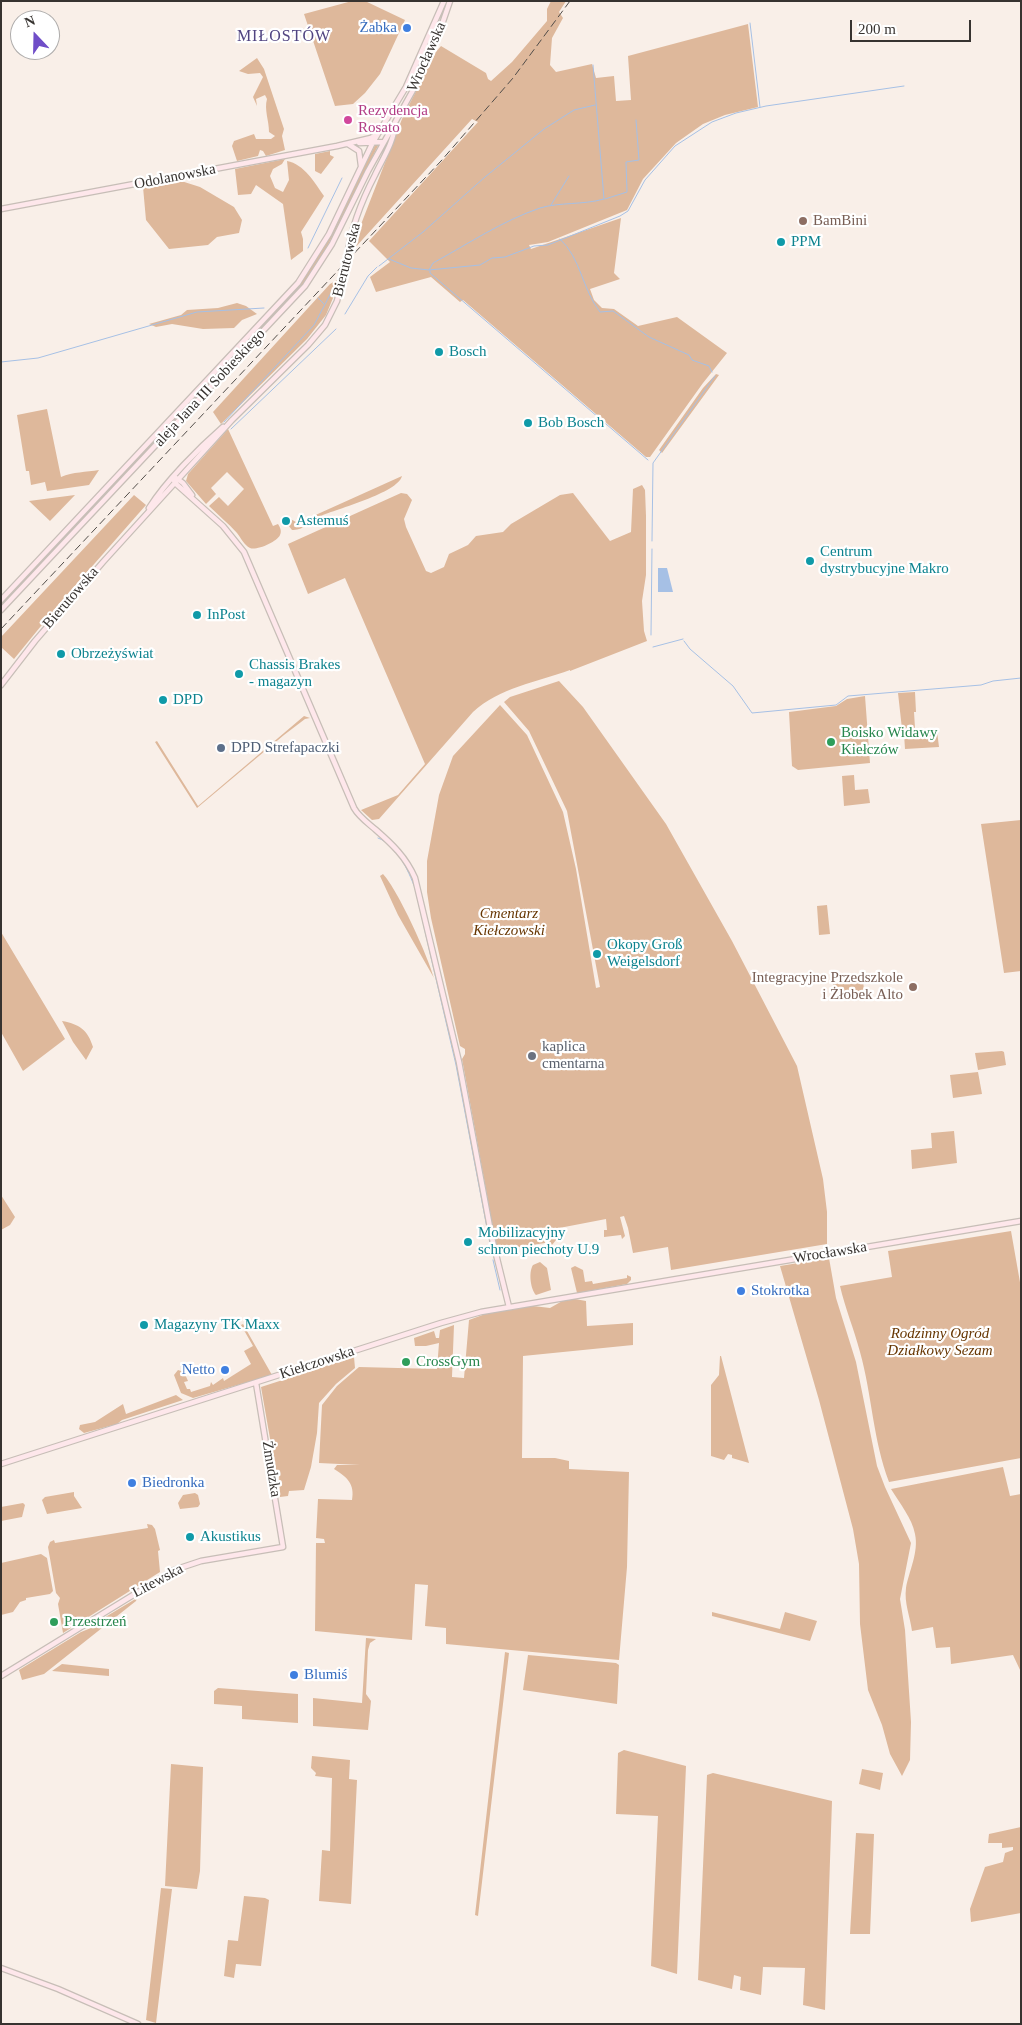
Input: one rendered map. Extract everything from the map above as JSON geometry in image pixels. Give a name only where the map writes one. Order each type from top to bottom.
[{"type":"street","name":"Wrocławska","points":[[373,142],[414,72],[444,1]]},
{"type":"street","name":"Wrocławska","points":[[385,139],[427,60],[450,1]]},
{"type":"street","name":"Wrocławska","points":[[385,139],[390,115]]},
{"type":"street","name":"Bierutowska","points":[[1,685],[50,622],[145,514],[154,500],[308,345],[325,325],[338,301],[354,224],[394,132],[395,122]]},
{"type":"street","name":"Odolanowska","points":[[1,209],[348,144],[371,138],[379,133]]},
{"type":"street","name":"Bierutowska","points":[[384,155],[385,139]]},
{"type":"street","name":"Odolanowska","points":[[348,144],[385,139]]},
{"type":"street","name":"aleja Jana III Sobieskiego","points":[[1,610],[301,290],[327,252],[385,139]]},
{"type":"street","name":"aleja Jana III Sobieskiego","points":[[1,600],[298,283],[328,234],[373,142]]},
{"type":"street","points":[[348,144],[359,151],[360,167]]},
{"type":"street","points":[[175,480],[223,526],[247,557],[356,811],[395,846],[409,865],[415,878],[457,1052],[492,1238],[508,1307]]},
{"type":"street","name":"Wrocławska","points":[[639,1285],[1021,1221]]},
{"type":"street","name":"Kiełczowska","points":[[1,1464],[441,1323],[508,1307],[639,1285]]},
{"type":"street","name":"Żmudzka","points":[[256,1383],[283,1547],[275,1548]]},
{"type":"street","name":"Litewska","points":[[1,1676],[174,1570],[201,1561],[275,1548]]},
{"type":"street","points":[[1,1968],[58,1988],[138,2024]]},
{"type":"green space","points":[[352,1],[365,1],[405,20],[380,74],[365,93],[353,104],[335,106],[304,14]]},
{"type":"green space","points":[[551,1],[566,1],[559,12],[563,18],[552,38],[550,65],[556,72],[592,64],[596,78],[614,76],[616,101],[631,100],[628,56],[748,24],[758,107],[725,115],[703,124],[676,143],[643,179],[627,210],[548,242],[529,245],[531,249],[621,218],[614,273],[620,279],[590,289],[594,300],[602,308],[614,309],[638,326],[677,317],[727,353],[650,457],[646,457],[463,300],[460,302],[431,277],[376,292],[370,277],[390,262],[369,241],[478,122],[472,119],[353,250],[358,232],[402,119],[435,53],[441,46],[486,73],[491,81],[512,62],[547,21],[547,9]]},
{"type":"green space","points":[[257,58],[264,69],[284,129],[282,136],[285,150],[266,156],[260,150],[258,156],[237,161],[232,146],[234,141],[254,134],[256,139],[271,139],[275,136],[269,132],[267,99],[265,95],[256,99],[257,106],[253,97],[263,77],[260,73],[248,74],[239,71]]},
{"type":"green space","points":[[379,144],[330,241],[312,272],[295,294],[1,607],[1,604],[299,285],[326,244],[375,145]]},
{"type":"green space","points":[[330,151],[330,155],[334,157],[321,174],[315,171],[315,154]]},
{"type":"green space","points":[[285,159],[282,164],[273,169],[270,176],[275,188],[283,192],[289,180],[287,161],[304,170],[324,196],[301,232],[303,251],[291,260],[283,204],[256,185],[251,194],[238,195],[235,169]]},
{"type":"green space","points":[[178,180],[200,187],[234,207],[242,220],[239,233],[217,237],[208,245],[169,249],[146,220],[143,187]]},
{"type":"green space","points":[[337,280],[333,298],[326,315],[307,339],[221,424],[213,412],[330,284]]},
{"type":"green space","points":[[237,303],[246,306],[257,314],[242,320],[234,328],[203,329],[172,324],[156,327],[149,324],[181,315],[187,310],[218,308]]},
{"type":"green space","points":[[716,374],[719,375],[662,453],[659,450],[703,388]]},
{"type":"green space","points":[[47,409],[61,477],[99,470],[89,485],[47,491],[45,482],[31,485],[29,471],[26,471],[17,415]]},
{"type":"green space","points":[[228,429],[273,526],[278,524],[280,529],[281,534],[278,538],[271,543],[253,549],[248,547],[234,529],[209,506],[219,497],[228,506],[244,489],[227,472],[211,488],[216,494],[206,504],[186,481],[188,474]]},
{"type":"green space","points":[[402,476],[398,482],[379,494],[321,516],[300,529],[292,530],[285,521],[287,517],[300,522]]},
{"type":"green space","points":[[642,485],[645,490],[646,575],[642,601],[644,631],[647,641],[570,671],[519,686],[483,704],[473,712],[379,819],[372,820],[361,810],[398,795],[425,764],[345,578],[308,594],[288,544],[401,493],[407,494],[412,500],[404,519],[406,527],[426,571],[431,573],[444,567],[449,554],[468,545],[476,536],[503,532],[511,524],[560,495],[573,493],[610,541],[631,532],[633,489]]},
{"type":"green space","points":[[75,495],[50,521],[29,501]]},
{"type":"green space","points":[[134,495],[146,505],[59,604],[14,659],[1,647],[1,637]]},
{"type":"green space","name":"Cmentarz Kiełczowski","points":[[559,681],[583,707],[666,824],[732,941],[797,1066],[823,1179],[827,1212],[827,1244],[671,1270],[668,1247],[633,1253],[624,1216],[620,1217],[625,1236],[622,1239],[621,1235],[604,1237],[604,1230],[607,1230],[606,1219],[554,1229],[556,1240],[552,1245],[546,1246],[545,1243],[501,1250],[502,1253],[497,1250],[462,1059],[465,1049],[460,1046],[431,918],[427,892],[427,861],[439,795],[453,756],[500,705],[527,735],[563,812],[576,869],[596,988],[600,987],[567,811],[529,731],[504,702],[510,697]]},
{"type":"green space","points":[[915,692],[915,728],[902,729],[898,693]]},
{"type":"green space","points":[[865,696],[870,763],[798,770],[792,766],[789,712],[836,706],[847,699]]},
{"type":"green space","points":[[304,716],[310,718],[305,719],[284,735],[197,808],[155,742],[157,741],[198,806]]},
{"type":"green space","points":[[937,731],[939,747],[905,749],[904,734]]},
{"type":"green space","points":[[854,775],[855,790],[868,789],[870,803],[844,806],[842,776]]},
{"type":"green space","points":[[1021,820],[1021,971],[1004,973],[981,824]]},
{"type":"green space","points":[[383,874],[412,924],[434,978],[398,915],[380,876]]},
{"type":"green space","points":[[827,905],[830,934],[819,935],[817,906]]},
{"type":"green space","points":[[1,932],[65,1039],[23,1071],[1,1032]]},
{"type":"green space","points":[[863,979],[864,991],[834,993],[833,982]]},
{"type":"green space","points":[[62,1021],[78,1026],[88,1036],[93,1047],[86,1060],[73,1042]]},
{"type":"green space","points":[[1004,1052],[1006,1065],[978,1070],[975,1053]]},
{"type":"green space","points":[[978,1072],[982,1094],[953,1098],[950,1075]]},
{"type":"green space","points":[[954,1131],[957,1163],[912,1169],[911,1150],[932,1148],[931,1133]]},
{"type":"green space","points":[[1,1195],[15,1217],[10,1225],[1,1230]]},
{"type":"green space","name":"Rodzinny Ogród Działkowy Sezam","points":[[1011,1231],[1021,1288],[1021,1458],[889,1482],[879,1450],[860,1352],[840,1286],[892,1277],[888,1251]]},
{"type":"green space","points":[[829,1258],[836,1298],[856,1362],[877,1466],[911,1543],[900,1599],[905,1630],[911,1722],[910,1760],[902,1776],[890,1754],[882,1725],[868,1690],[860,1624],[859,1564],[853,1529],[819,1400],[780,1266]]},
{"type":"green space","points":[[540,1262],[547,1268],[551,1290],[536,1295],[530,1277],[531,1268]]},
{"type":"green space","points":[[575,1266],[583,1270],[585,1282],[592,1281],[593,1284],[627,1278],[627,1275],[631,1277],[631,1280],[627,1284],[577,1293],[571,1268]]},
{"type":"green space","points":[[564,1300],[586,1301],[587,1326],[633,1323],[633,1345],[523,1356],[522,1458],[555,1458],[569,1461],[569,1469],[629,1472],[627,1567],[619,1660],[446,1644],[446,1628],[425,1626],[428,1585],[415,1584],[412,1640],[315,1631],[316,1543],[325,1543],[324,1539],[316,1538],[318,1499],[352,1500],[351,1485],[343,1475],[334,1469],[337,1465],[360,1465],[319,1463],[322,1405],[337,1386],[359,1367],[437,1369],[439,1343],[415,1346],[414,1338],[434,1331],[436,1338],[439,1338],[440,1330],[454,1325],[452,1377],[464,1378],[469,1320],[488,1313],[533,1306],[550,1308]]},
{"type":"green space","points":[[243,1324],[272,1375],[193,1398],[181,1393],[174,1375],[178,1370],[184,1372],[188,1381],[184,1382],[187,1389],[190,1389],[191,1392],[210,1386],[211,1382],[213,1385],[223,1378],[224,1381],[251,1364],[244,1351],[253,1346],[241,1325]]},
{"type":"green space","points":[[720,1356],[749,1463],[732,1458],[732,1455],[728,1454],[724,1460],[711,1456],[711,1385],[719,1375]]},
{"type":"green space","points":[[354,1357],[355,1368],[336,1384],[319,1403],[317,1433],[311,1467],[304,1490],[289,1491],[288,1496],[280,1497],[279,1474],[275,1467],[261,1387]]},
{"type":"green space","points":[[176,1395],[183,1400],[122,1420],[117,1424],[84,1433],[79,1429],[80,1425],[95,1422],[123,1404],[126,1414]]},
{"type":"green space","points":[[1003,1467],[1010,1496],[1021,1494],[1021,1672],[1013,1655],[951,1664],[950,1647],[936,1648],[933,1627],[912,1631],[906,1604],[906,1588],[915,1555],[915,1534],[908,1517],[891,1489]]},
{"type":"green space","points":[[74,1492],[74,1496],[82,1508],[47,1514],[42,1500],[45,1497]]},
{"type":"green space","points":[[195,1493],[198,1495],[200,1504],[198,1507],[180,1509],[178,1503],[183,1495]]},
{"type":"green space","points":[[23,1503],[25,1505],[22,1517],[1,1521],[1,1507]]},
{"type":"green space","points":[[147,1524],[152,1525],[155,1529],[160,1550],[158,1551],[160,1572],[63,1633],[58,1604],[60,1598],[56,1593],[48,1547],[50,1542],[54,1540],[55,1543],[148,1528]]},
{"type":"green space","points":[[41,1554],[47,1558],[53,1591],[50,1594],[26,1598],[26,1600],[20,1602],[13,1612],[1,1615],[1,1563]]},
{"type":"green space","points":[[137,1598],[136,1601],[44,1674],[22,1680],[19,1670],[81,1632],[91,1628],[102,1619]]},
{"type":"green space","points":[[712,1612],[780,1629],[785,1612],[817,1621],[810,1641],[712,1616]]},
{"type":"green space","points":[[366,1638],[376,1639],[370,1643],[368,1650],[366,1694],[371,1701],[368,1730],[313,1726],[313,1698],[362,1703]]},
{"type":"green space","points":[[505,1652],[509,1653],[478,1916],[475,1915]]},
{"type":"green space","points":[[528,1655],[616,1663],[619,1665],[617,1704],[523,1690]]},
{"type":"green space","points":[[62,1664],[109,1669],[109,1676],[52,1671]]},
{"type":"green space","points":[[218,1688],[298,1694],[298,1723],[242,1719],[242,1706],[214,1704],[214,1691]]},
{"type":"green space","points":[[624,1750],[686,1766],[677,1974],[651,1966],[658,1816],[616,1814],[618,1753]]},
{"type":"green space","points":[[312,1756],[350,1760],[349,1779],[357,1780],[351,1904],[319,1901],[322,1850],[330,1851],[332,1778],[315,1776],[316,1773],[311,1768]]},
{"type":"green space","points":[[171,1764],[203,1767],[200,1871],[197,1889],[165,1886]]},
{"type":"green space","points":[[862,1769],[883,1773],[880,1790],[859,1784]]},
{"type":"green space","points":[[713,1773],[832,1801],[825,2010],[803,2005],[805,1968],[763,1967],[761,1995],[740,1990],[741,1977],[734,1975],[732,1989],[698,1980],[707,1775]]},
{"type":"green space","points":[[1021,1827],[1021,1913],[971,1922],[970,1909],[985,1867],[1003,1862],[1005,1853],[1013,1850],[1013,1847],[1002,1848],[1002,1843],[988,1843],[989,1834]]},
{"type":"green space","points":[[856,1833],[874,1834],[870,1934],[850,1934]]},
{"type":"green space","points":[[161,1888],[172,1889],[156,2023],[146,2020]]},
{"type":"green space","points":[[244,1896],[269,1900],[261,1966],[236,1964],[234,1978],[224,1976],[228,1940],[238,1941]]},
{"type":"water","points":[[658,568],[667,568],[673,592],[658,592]]},
{"type":"waterway","points":[[750,23],[760,107]]},
{"type":"waterway","points":[[389,259],[411,268],[429,270],[433,263],[526,213],[548,206],[604,199],[593,65]]},
{"type":"waterway","points":[[429,270],[480,265],[492,258],[505,257],[534,246],[548,245],[620,216],[628,211],[645,180],[675,146],[712,122],[736,113],[766,106],[904,86]]},
{"type":"waterway","points":[[379,266],[423,232],[485,177],[544,129],[574,110],[595,105]]},
{"type":"waterway","points":[[605,199],[627,192],[626,162],[639,160],[636,120]]},
{"type":"waterway","points":[[551,205],[569,176]]},
{"type":"waterway","points":[[308,248],[342,178]]},
{"type":"waterway","points":[[560,239],[573,255],[589,294],[600,312],[613,311],[649,337],[689,355],[692,360],[709,366],[712,372]]},
{"type":"waterway","points":[[345,314],[368,276],[377,267]]},
{"type":"waterway","points":[[430,271],[430,273],[648,460]]},
{"type":"waterway","points":[[224,422],[314,325],[331,293]]},
{"type":"waterway","points":[[318,298],[324,304]]},
{"type":"waterway","points":[[1,362],[38,358],[197,312],[264,308]]},
{"type":"waterway","points":[[231,429],[336,329]]},
{"type":"waterway","points":[[652,541],[653,463],[715,376]]},
{"type":"waterway","points":[[651,635],[652,549]]},
{"type":"waterway","points":[[653,647],[683,639]]},
{"type":"waterway","points":[[684,641],[690,649],[733,686],[752,713],[836,705],[848,696],[981,685],[993,681],[1021,678]]},
{"type":"waterway","points":[[378,838],[385,841],[396,852],[415,888],[456,1065],[492,1254]]},
{"type":"waterway","points":[[493,1260],[500,1290]]},
{"type":"railway","points":[[1,629],[441,161],[513,78],[570,1]]},
{"type":"place","name":"Żabka","points":[[407,28]]},
{"type":"place","name":"Rezydencja Rosato","points":[[348,120]]},
{"type":"place","name":"BamBini","points":[[803,221]]},
{"type":"place","name":"PPM","points":[[781,242]]},
{"type":"place","name":"Bosch","points":[[439,352]]},
{"type":"place","name":"Bob Bosch","points":[[528,423]]},
{"type":"place","name":"Astemuś","points":[[286,521]]},
{"type":"place","name":"Centrum dystrybucyjne Makro","points":[[810,561]]},
{"type":"place","name":"InPost","points":[[197,615]]},
{"type":"place","name":"Obrzeżyświat","points":[[61,654]]},
{"type":"place","name":"Chassis Brakes - magazyn","points":[[239,674]]},
{"type":"place","name":"DPD","points":[[163,700]]},
{"type":"place","name":"Boisko Widawy Kiełczów","points":[[831,742]]},
{"type":"place","name":"DPD Strefapaczki","points":[[221,748]]},
{"type":"place","name":"Okopy Groß Weigelsdorf","points":[[597,954]]},
{"type":"place","name":"Integracyjne Przedszkole i Żłobek Alto","points":[[913,987]]},
{"type":"place","name":"kaplica cmentarna","points":[[532,1056]]},
{"type":"place","name":"Mobilizacyjny schron piechoty U.9","points":[[468,1242]]},
{"type":"place","name":"Stokrotka","points":[[741,1291]]},
{"type":"place","name":"Magazyny TK Maxx","points":[[144,1325]]},
{"type":"place","name":"CrossGym","points":[[406,1362]]},
{"type":"place","name":"Netto","points":[[225,1370]]},
{"type":"place","name":"Biedronka","points":[[132,1483]]},
{"type":"place","name":"Akustikus","points":[[190,1537]]},
{"type":"place","name":"Przestrzeń","points":[[54,1622]]},
{"type":"place","name":"Blumiś","points":[[294,1675]]},
{"type":"district","name":"MIŁOSTÓW","points":[[284,37]]}]
